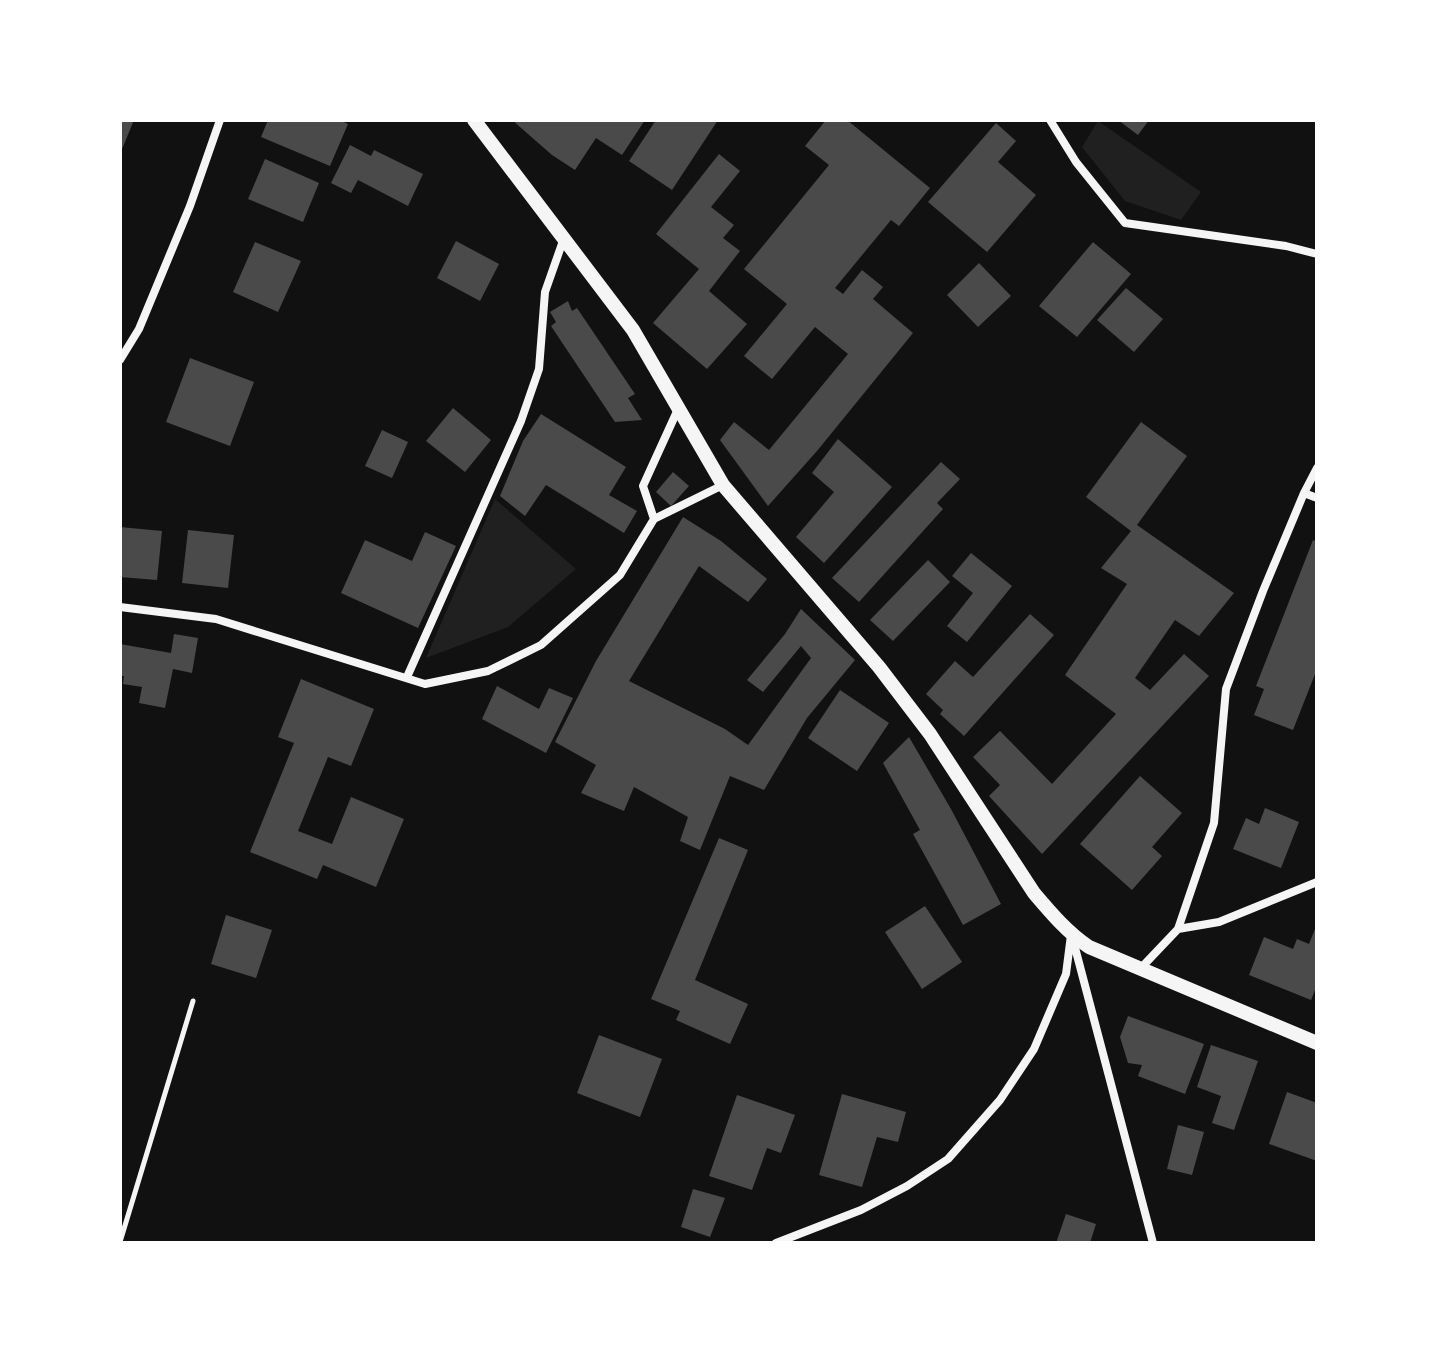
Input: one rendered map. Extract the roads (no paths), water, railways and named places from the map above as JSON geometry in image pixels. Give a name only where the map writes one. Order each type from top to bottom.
[{"type":"street","points":[[120,360],[145,315],[190,206],[220,120]]},
{"type":"street","points":[[474,120],[633,330],[723,485],[879,667],[930,734],[1034,893],[1071,935],[1140,970],[1317,1043]]},
{"type":"street","points":[[1050,120],[1076,162],[1125,223],[1286,246],[1317,254]]},
{"type":"street","points":[[407,677],[521,421],[539,369],[545,292],[564,238]]},
{"type":"street","points":[[654,519],[643,486],[679,407]]},
{"type":"street","points":[[1140,970],[1178,929],[1214,823],[1226,689],[1263,591],[1317,468]]},
{"type":"street","points":[[120,607],[216,619],[425,684],[488,671],[541,645],[620,575],[654,519],[723,485]]},
{"type":"street","points":[[1304,493],[1317,498]]},
{"type":"street","points":[[1178,929],[1219,922],[1317,882]]},
{"type":"street","points":[[776,1243],[861,1210],[907,1186],[948,1159],[1000,1100],[1034,1049],[1066,974],[1071,935]]},
{"type":"street","points":[[1071,935],[1153,1243]]}]
